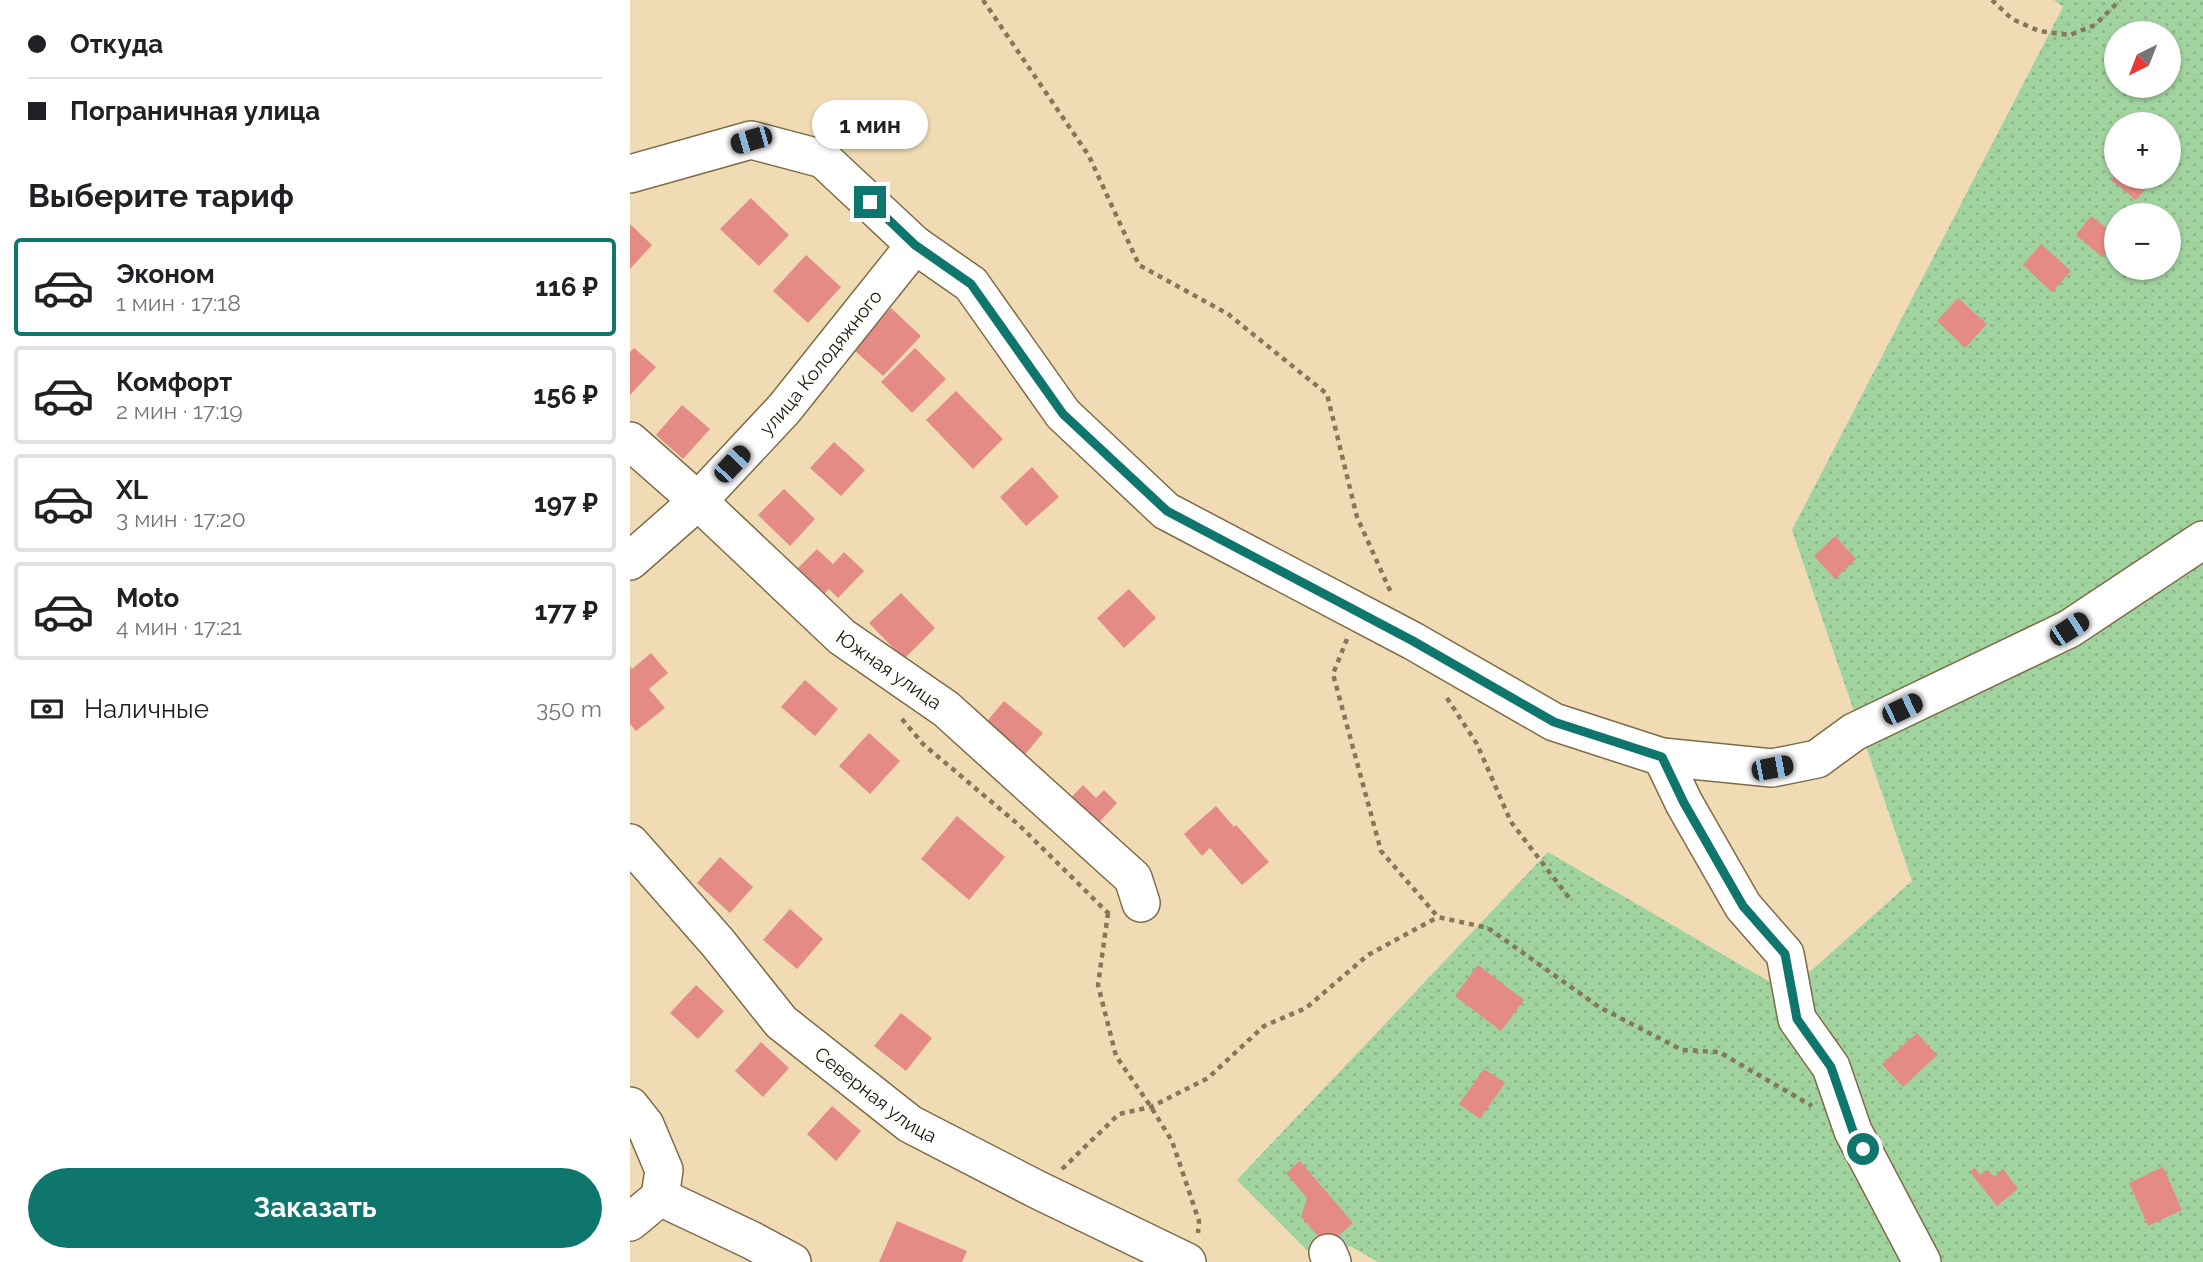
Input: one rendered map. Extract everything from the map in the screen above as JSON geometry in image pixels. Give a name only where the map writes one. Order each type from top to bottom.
[{"type":"street","points":[[630,174],[751,140],[823,159],[915,245],[971,284],[1063,414],[1167,511],[1413,641],[1554,722],[1662,757],[1772,768],[1816,759],[1854,732],[2069,629],[2203,540]]},
{"type":"street","name":"улица Колодяжного","points":[[630,561],[698,500],[783,410],[915,245]]},
{"type":"street","name":"Южная улица","points":[[630,441],[698,500],[842,637],[946,709],[1133,878],[1124,908]]},
{"type":"street","points":[[1662,757],[1684,803],[1743,906],[1785,954],[1797,1019],[1831,1067],[1853,1131],[1922,1262]]},
{"type":"street","name":"Северная улица","points":[[630,843],[718,943],[781,1022],[910,1124],[1038,1190],[1192,1248]]},
{"type":"street","points":[[630,1106],[645,1125],[664,1170],[660,1197],[630,1222]]},
{"type":"street","points":[[660,1197],[792,1262]]},
{"type":"path","points":[[983,0],[1089,156],[1139,265],[1228,314],[1327,394],[1357,517],[1413,641]]},
{"type":"path","points":[[1992,0],[2012,19],[2039,31],[2070,35],[2095,25],[2120,0]]},
{"type":"path","points":[[1358,612],[1333,674],[1381,851],[1438,917],[1488,928],[1599,1007],[1682,1050],[1719,1052],[1853,1131]]},
{"type":"path","points":[[1445,694],[1477,744],[1511,822],[1570,899]]},
{"type":"path","points":[[898,715],[923,744],[1124,908],[1098,985],[1116,1056],[1152,1107],[1172,1142],[1199,1221],[1192,1248]]},
{"type":"path","points":[[1038,1190],[1119,1114],[1152,1107],[1208,1078],[1264,1026],[1306,1008],[1368,955],[1438,917]]},
{"type":"green space","points":[[2054,0],[2203,0],[2203,1262],[1378,1262],[1350,1246],[1319,1262],[1237,1180],[1548,852],[1787,992],[1912,881],[1792,530],[2063,7]]},
{"type":"building","points":[[2122,189],[2145,189],[2136,200]]},
{"type":"building","points":[[751,198],[789,235],[759,266],[720,229]]},
{"type":"building","points":[[2091,216],[2104,226],[2104,255],[2102,257],[2076,235]]},
{"type":"building","points":[[630,224],[652,245],[630,269]]},
{"type":"building","points":[[2041,244],[2071,271],[2052,292],[2023,265]]},
{"type":"building","points":[[806,255],[841,287],[808,323],[773,291]]},
{"type":"building","points":[[1958,298],[1987,324],[1965,348],[1937,321]]},
{"type":"building","points":[[891,308],[921,336],[883,376],[853,349]]},
{"type":"building","points":[[634,348],[656,367],[630,395],[630,352]]},
{"type":"building","points":[[915,348],[946,379],[912,413],[881,382]]},
{"type":"building","points":[[956,391],[1003,439],[973,469],[926,420]]},
{"type":"building","points":[[682,405],[710,429],[683,459],[656,435]]},
{"type":"building","points":[[834,442],[865,470],[841,496],[810,468]]},
{"type":"building","points":[[1032,467],[1059,497],[1026,526],[1000,497]]},
{"type":"building","points":[[784,489],[815,519],[790,546],[758,515]]},
{"type":"building","points":[[1835,536],[1856,559],[1835,579],[1814,556]]},
{"type":"building","points":[[817,549],[833,564],[844,552],[864,571],[838,598],[829,589],[821,597],[794,572]]},
{"type":"building","points":[[1129,589],[1156,618],[1124,648],[1097,618]]},
{"type":"building","points":[[901,593],[935,628],[904,659],[869,623]]},
{"type":"building","points":[[651,653],[668,673],[649,689],[665,708],[636,731],[630,724],[630,666],[632,669]]},
{"type":"building","points":[[805,680],[838,709],[815,736],[781,707]]},
{"type":"building","points":[[1004,701],[1043,733],[1021,759],[983,726]]},
{"type":"building","points":[[869,733],[900,761],[870,794],[839,766]]},
{"type":"building","points":[[1083,785],[1096,798],[1104,790],[1117,803],[1093,829],[1066,803]]},
{"type":"building","points":[[1216,806],[1269,862],[1242,885],[1210,848],[1202,856],[1184,834]]},
{"type":"building","points":[[957,816],[1005,857],[969,900],[921,859]]},
{"type":"building","points":[[720,857],[753,887],[730,913],[697,883]]},
{"type":"building","points":[[790,909],[823,939],[797,969],[763,940]]},
{"type":"building","points":[[1478,965],[1524,1000],[1501,1031],[1455,996]]},
{"type":"building","points":[[696,985],[724,1011],[698,1039],[670,1013]]},
{"type":"building","points":[[901,1013],[932,1038],[906,1071],[874,1046]]},
{"type":"building","points":[[1917,1033],[1937,1055],[1903,1087],[1882,1064]]},
{"type":"building","points":[[761,1042],[789,1068],[763,1097],[735,1071]]},
{"type":"building","points":[[1484,1069],[1505,1083],[1480,1119],[1459,1104]]},
{"type":"building","points":[[832,1106],[861,1131],[836,1161],[807,1134]]},
{"type":"building","points":[[1300,1161],[1353,1223],[1327,1246],[1301,1217],[1307,1198],[1286,1173]]},
{"type":"building","points":[[2163,1167],[2182,1210],[2148,1226],[2129,1183]]},
{"type":"building","points":[[1975,1168],[1980,1175],[1988,1170],[1994,1177],[2003,1169],[2018,1189],[1997,1206],[1970,1172]]},
{"type":"building","points":[[897,1221],[967,1251],[962,1262],[879,1262]]},
{"type":"route","points":[[870,202],[915,245],[971,284],[1063,414],[1167,511],[1413,641],[1554,722],[1662,757],[1684,803],[1743,906],[1785,954],[1797,1019],[1831,1067],[1853,1131],[1863,1149]]}]
